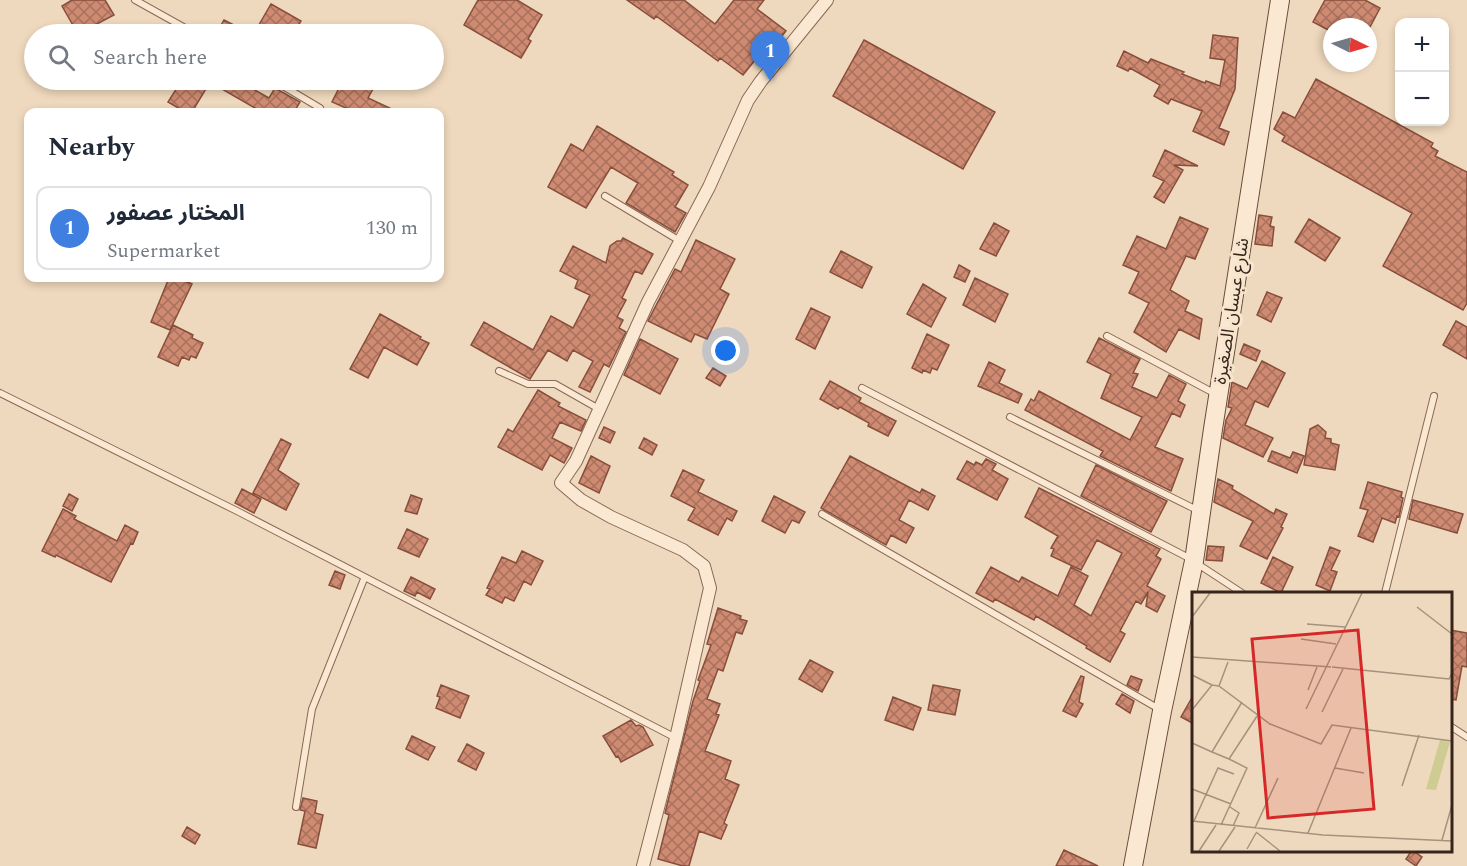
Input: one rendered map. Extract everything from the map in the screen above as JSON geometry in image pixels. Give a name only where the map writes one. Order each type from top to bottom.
[{"type":"street","points":[[643,866],[676,738],[710,588],[704,566],[683,550],[580,500],[561,483],[576,461],[648,302],[709,187],[748,100],[827,0]]},
{"type":"street","name":"شارع عبسان الصغيرة","points":[[1191,559],[1193,508],[1270,0]]},
{"type":"street","name":"شارع عبسان الصغيرة","points":[[1133,866],[1191,559],[1280,0]]},
{"type":"lane","points":[[135,0],[178,24]]},
{"type":"lane","points":[[290,90],[320,108]]},
{"type":"lane","points":[[605,195],[680,241]]},
{"type":"lane","points":[[1107,336],[1212,392]]},
{"type":"lane","points":[[499,371],[528,384],[555,384],[599,409]]},
{"type":"lane","points":[[862,388],[1191,559],[1240,592]]},
{"type":"lane","points":[[0,393],[239,512],[364,579],[676,738]]},
{"type":"lane","points":[[1385,592],[1434,396]]},
{"type":"lane","points":[[1010,417],[1193,508]]},
{"type":"lane","points":[[822,514],[1162,711]]},
{"type":"lane","points":[[296,807],[312,709],[364,579]]},
{"type":"lane","points":[[1452,727],[1467,737]]},
{"type":"building","points":[[72,0],[105,0],[114,15],[97,24],[72,24],[62,6]]},
{"type":"building","points":[[478,0],[517,0],[542,15],[528,39],[531,41],[521,58],[464,25]]},
{"type":"building","points":[[627,0],[684,0],[715,24],[734,0],[764,0],[757,9],[786,31],[777,42],[772,39],[743,75],[720,58],[718,61],[656,16],[654,19]]},
{"type":"building","points":[[1325,0],[1365,0],[1380,8],[1375,18],[1323,18],[1323,27],[1313,22]]},
{"type":"building","points":[[271,4],[301,21],[299,24],[259,24]]},
{"type":"building","points":[[1213,35],[1238,38],[1235,89],[1219,128],[1229,132],[1224,145],[1193,131],[1202,111],[1171,99],[1168,104],[1154,96],[1160,85],[1130,68],[1128,71],[1117,66],[1124,51],[1148,63],[1151,59],[1205,83],[1206,81],[1220,86],[1225,60],[1210,58]]},
{"type":"building","points":[[864,40],[995,112],[963,169],[833,96]]},
{"type":"building","points":[[1316,79],[1395,122],[1395,126],[1402,126],[1433,143],[1431,147],[1438,151],[1435,156],[1467,172],[1467,303],[1463,310],[1383,266],[1412,213],[1282,141],[1285,136],[1274,129],[1283,112],[1295,118]]},
{"type":"building","points":[[176,90],[205,90],[194,108],[178,108],[168,102]]},
{"type":"building","points":[[224,90],[255,90],[269,98],[274,90],[279,90],[300,102],[296,108],[255,108]]},
{"type":"building","points":[[338,90],[372,90],[368,98],[389,108],[346,108],[332,102]]},
{"type":"building","points":[[597,126],[674,172],[672,175],[688,185],[675,207],[686,213],[675,232],[626,203],[638,183],[611,167],[586,208],[548,187],[571,144],[583,151]]},
{"type":"building","points":[[1165,150],[1198,166],[1174,165],[1183,170],[1164,203],[1154,197],[1164,181],[1153,176]]},
{"type":"building","points":[[1259,215],[1272,217],[1270,226],[1274,227],[1272,246],[1255,244]]},
{"type":"building","points":[[1180,217],[1208,229],[1195,259],[1186,256],[1170,290],[1189,301],[1185,311],[1202,319],[1199,339],[1179,329],[1166,352],[1134,332],[1149,303],[1129,293],[1139,272],[1123,265],[1137,236],[1166,249]]},
{"type":"building","points":[[1309,219],[1340,238],[1325,261],[1295,242]]},
{"type":"building","points":[[994,223],[1009,231],[996,256],[980,249]]},
{"type":"building","points":[[623,238],[653,254],[642,274],[635,271],[622,298],[626,300],[617,317],[623,320],[619,328],[626,332],[609,367],[604,364],[590,392],[579,387],[593,361],[573,350],[567,361],[548,350],[530,379],[471,345],[484,322],[533,350],[551,316],[573,328],[590,295],[575,288],[578,280],[560,271],[573,246],[606,263],[610,246]]},
{"type":"building","points":[[696,240],[735,259],[720,289],[729,294],[707,339],[695,334],[691,342],[648,321],[675,269],[681,272]]},
{"type":"building","points":[[841,251],[872,267],[862,288],[830,272]]},
{"type":"building","points":[[959,265],[970,271],[965,282],[954,277]]},
{"type":"building","points":[[975,278],[1008,294],[995,322],[963,305]]},
{"type":"building","points":[[167,282],[192,284],[170,330],[151,322]]},
{"type":"building","points":[[923,284],[946,298],[931,327],[907,314]]},
{"type":"building","points":[[1267,292],[1282,298],[1271,322],[1257,315]]},
{"type":"building","points":[[811,308],[830,317],[815,349],[796,339]]},
{"type":"building","points":[[380,314],[429,343],[417,365],[384,347],[368,378],[350,369]]},
{"type":"building","points":[[1456,321],[1467,327],[1467,359],[1443,345]]},
{"type":"building","points":[[173,325],[203,343],[196,358],[191,356],[189,360],[182,357],[178,366],[158,357]]},
{"type":"building","points":[[927,334],[949,345],[937,370],[932,368],[930,373],[923,370],[922,373],[912,368]]},
{"type":"building","points":[[1099,338],[1140,359],[1133,373],[1138,374],[1132,387],[1157,398],[1169,375],[1186,384],[1178,401],[1185,405],[1180,417],[1172,413],[1155,447],[1183,459],[1171,491],[1100,456],[1103,451],[1025,410],[1031,399],[1034,401],[1039,391],[1130,440],[1142,417],[1101,398],[1111,374],[1087,362]]},
{"type":"building","points":[[640,339],[678,359],[660,394],[624,375]]},
{"type":"building","points":[[1244,344],[1260,351],[1256,361],[1240,354]]},
{"type":"building","points":[[1262,361],[1285,373],[1268,407],[1255,401],[1245,425],[1273,438],[1263,457],[1223,438],[1226,420],[1232,408],[1228,407],[1232,382],[1247,389]]},
{"type":"building","points":[[989,362],[1005,370],[999,383],[1022,394],[1018,403],[978,386]]},
{"type":"building","points":[[713,368],[726,376],[720,386],[706,378]]},
{"type":"building","points":[[830,381],[861,398],[859,402],[896,421],[888,436],[840,407],[838,409],[820,399]]},
{"type":"building","points":[[538,390],[560,403],[558,406],[586,420],[581,431],[560,422],[552,438],[572,448],[564,463],[550,455],[542,470],[498,447],[508,429],[513,432]]},
{"type":"building","points":[[1318,425],[1326,432],[1325,438],[1339,445],[1335,470],[1304,465],[1310,429]]},
{"type":"building","points":[[604,427],[615,432],[610,443],[599,438]]},
{"type":"building","points":[[644,438],[657,445],[652,455],[639,448]]},
{"type":"building","points":[[281,439],[291,444],[278,470],[299,484],[286,510],[253,493]]},
{"type":"building","points":[[1272,451],[1290,458],[1293,452],[1304,456],[1297,473],[1268,461]]},
{"type":"building","points":[[591,456],[610,466],[599,493],[579,483]]},
{"type":"building","points":[[850,456],[920,493],[922,489],[935,496],[928,510],[909,500],[899,520],[914,528],[906,543],[891,535],[886,545],[821,508]]},
{"type":"building","points":[[986,459],[996,464],[992,470],[1008,479],[997,500],[957,479],[967,461],[974,465],[976,462],[982,465]]},
{"type":"building","points":[[1096,465],[1167,501],[1151,532],[1081,496]]},
{"type":"building","points":[[683,470],[704,480],[698,492],[737,511],[732,521],[727,518],[718,535],[688,520],[695,508],[671,496]]},
{"type":"building","points":[[1218,479],[1233,486],[1232,489],[1274,514],[1276,509],[1287,514],[1281,527],[1283,528],[1267,559],[1240,546],[1253,521],[1214,502]]},
{"type":"building","points":[[1368,482],[1402,492],[1401,497],[1403,498],[1399,517],[1397,516],[1395,523],[1382,518],[1373,542],[1358,536],[1368,510],[1360,508]]},
{"type":"building","points":[[1039,488],[1160,549],[1156,556],[1161,559],[1147,586],[1165,596],[1157,612],[1146,606],[1148,592],[1141,604],[1136,601],[1120,631],[1125,634],[1110,662],[1036,616],[1034,620],[995,599],[993,602],[976,593],[991,567],[1019,582],[1022,577],[1058,596],[1071,567],[1088,576],[1074,605],[1091,616],[1122,553],[1097,540],[1081,570],[1051,556],[1054,549],[1051,548],[1058,536],[1025,517]]},
{"type":"building","points":[[242,489],[261,499],[254,513],[235,503]]},
{"type":"building","points":[[69,494],[78,499],[72,511],[63,506]]},
{"type":"building","points":[[411,495],[422,499],[417,514],[405,511]]},
{"type":"building","points":[[774,496],[805,512],[799,523],[792,520],[785,533],[762,521]]},
{"type":"building","points":[[1413,500],[1463,514],[1457,533],[1409,519]]},
{"type":"building","points":[[63,509],[76,516],[74,519],[117,541],[125,525],[138,532],[111,582],[56,555],[55,557],[42,551]]},
{"type":"building","points":[[407,529],[428,539],[419,557],[398,548]]},
{"type":"building","points":[[1208,546],[1224,547],[1222,561],[1206,560]]},
{"type":"building","points":[[1330,547],[1340,551],[1331,570],[1337,572],[1330,591],[1316,585]]},
{"type":"building","points":[[522,551],[543,561],[531,585],[524,581],[514,601],[505,597],[502,603],[486,595],[502,557],[516,563]]},
{"type":"building","points":[[1273,557],[1293,567],[1281,592],[1261,583]]},
{"type":"building","points":[[335,571],[345,575],[340,589],[329,585]]},
{"type":"building","points":[[411,577],[435,589],[430,599],[417,592],[415,596],[404,591]]},
{"type":"building","points":[[718,608],[741,616],[740,619],[747,621],[742,634],[736,632],[723,671],[718,669],[707,699],[720,704],[716,714],[719,715],[705,751],[731,761],[725,779],[739,785],[724,823],[727,825],[721,839],[699,831],[689,866],[683,866],[658,859],[669,815],[665,813],[700,681],[698,680],[711,645],[707,644]]},
{"type":"building","points":[[1452,630],[1467,633],[1467,667],[1462,666],[1456,700],[1452,699]]},
{"type":"building","points":[[810,660],[833,672],[822,692],[799,679]]},
{"type":"building","points":[[1081,676],[1084,677],[1079,702],[1083,704],[1076,717],[1063,711]]},
{"type":"building","points":[[1131,676],[1142,680],[1138,691],[1127,685]]},
{"type":"building","points":[[441,685],[469,696],[460,718],[436,708]]},
{"type":"building","points":[[933,685],[960,690],[955,715],[928,710]]},
{"type":"building","points":[[1122,694],[1134,701],[1130,713],[1116,704]]},
{"type":"building","points":[[893,697],[921,708],[913,730],[885,720]]},
{"type":"building","points":[[1192,698],[1192,723],[1181,717]]},
{"type":"building","points":[[631,720],[636,726],[643,727],[653,745],[621,762],[603,736]]},
{"type":"building","points":[[412,736],[435,747],[428,760],[406,749]]},
{"type":"building","points":[[467,744],[484,753],[476,770],[458,761]]},
{"type":"building","points":[[303,798],[317,801],[315,813],[323,815],[316,848],[298,844],[305,811],[300,810]]},
{"type":"building","points":[[187,827],[200,835],[195,844],[182,836]]},
{"type":"building","points":[[1064,850],[1098,866],[1056,866]]},
{"type":"building","points":[[1411,851],[1422,857],[1416,866],[1406,859]]},
{"type":"place","name":"المختار عصفور","points":[[770,81]]}]
